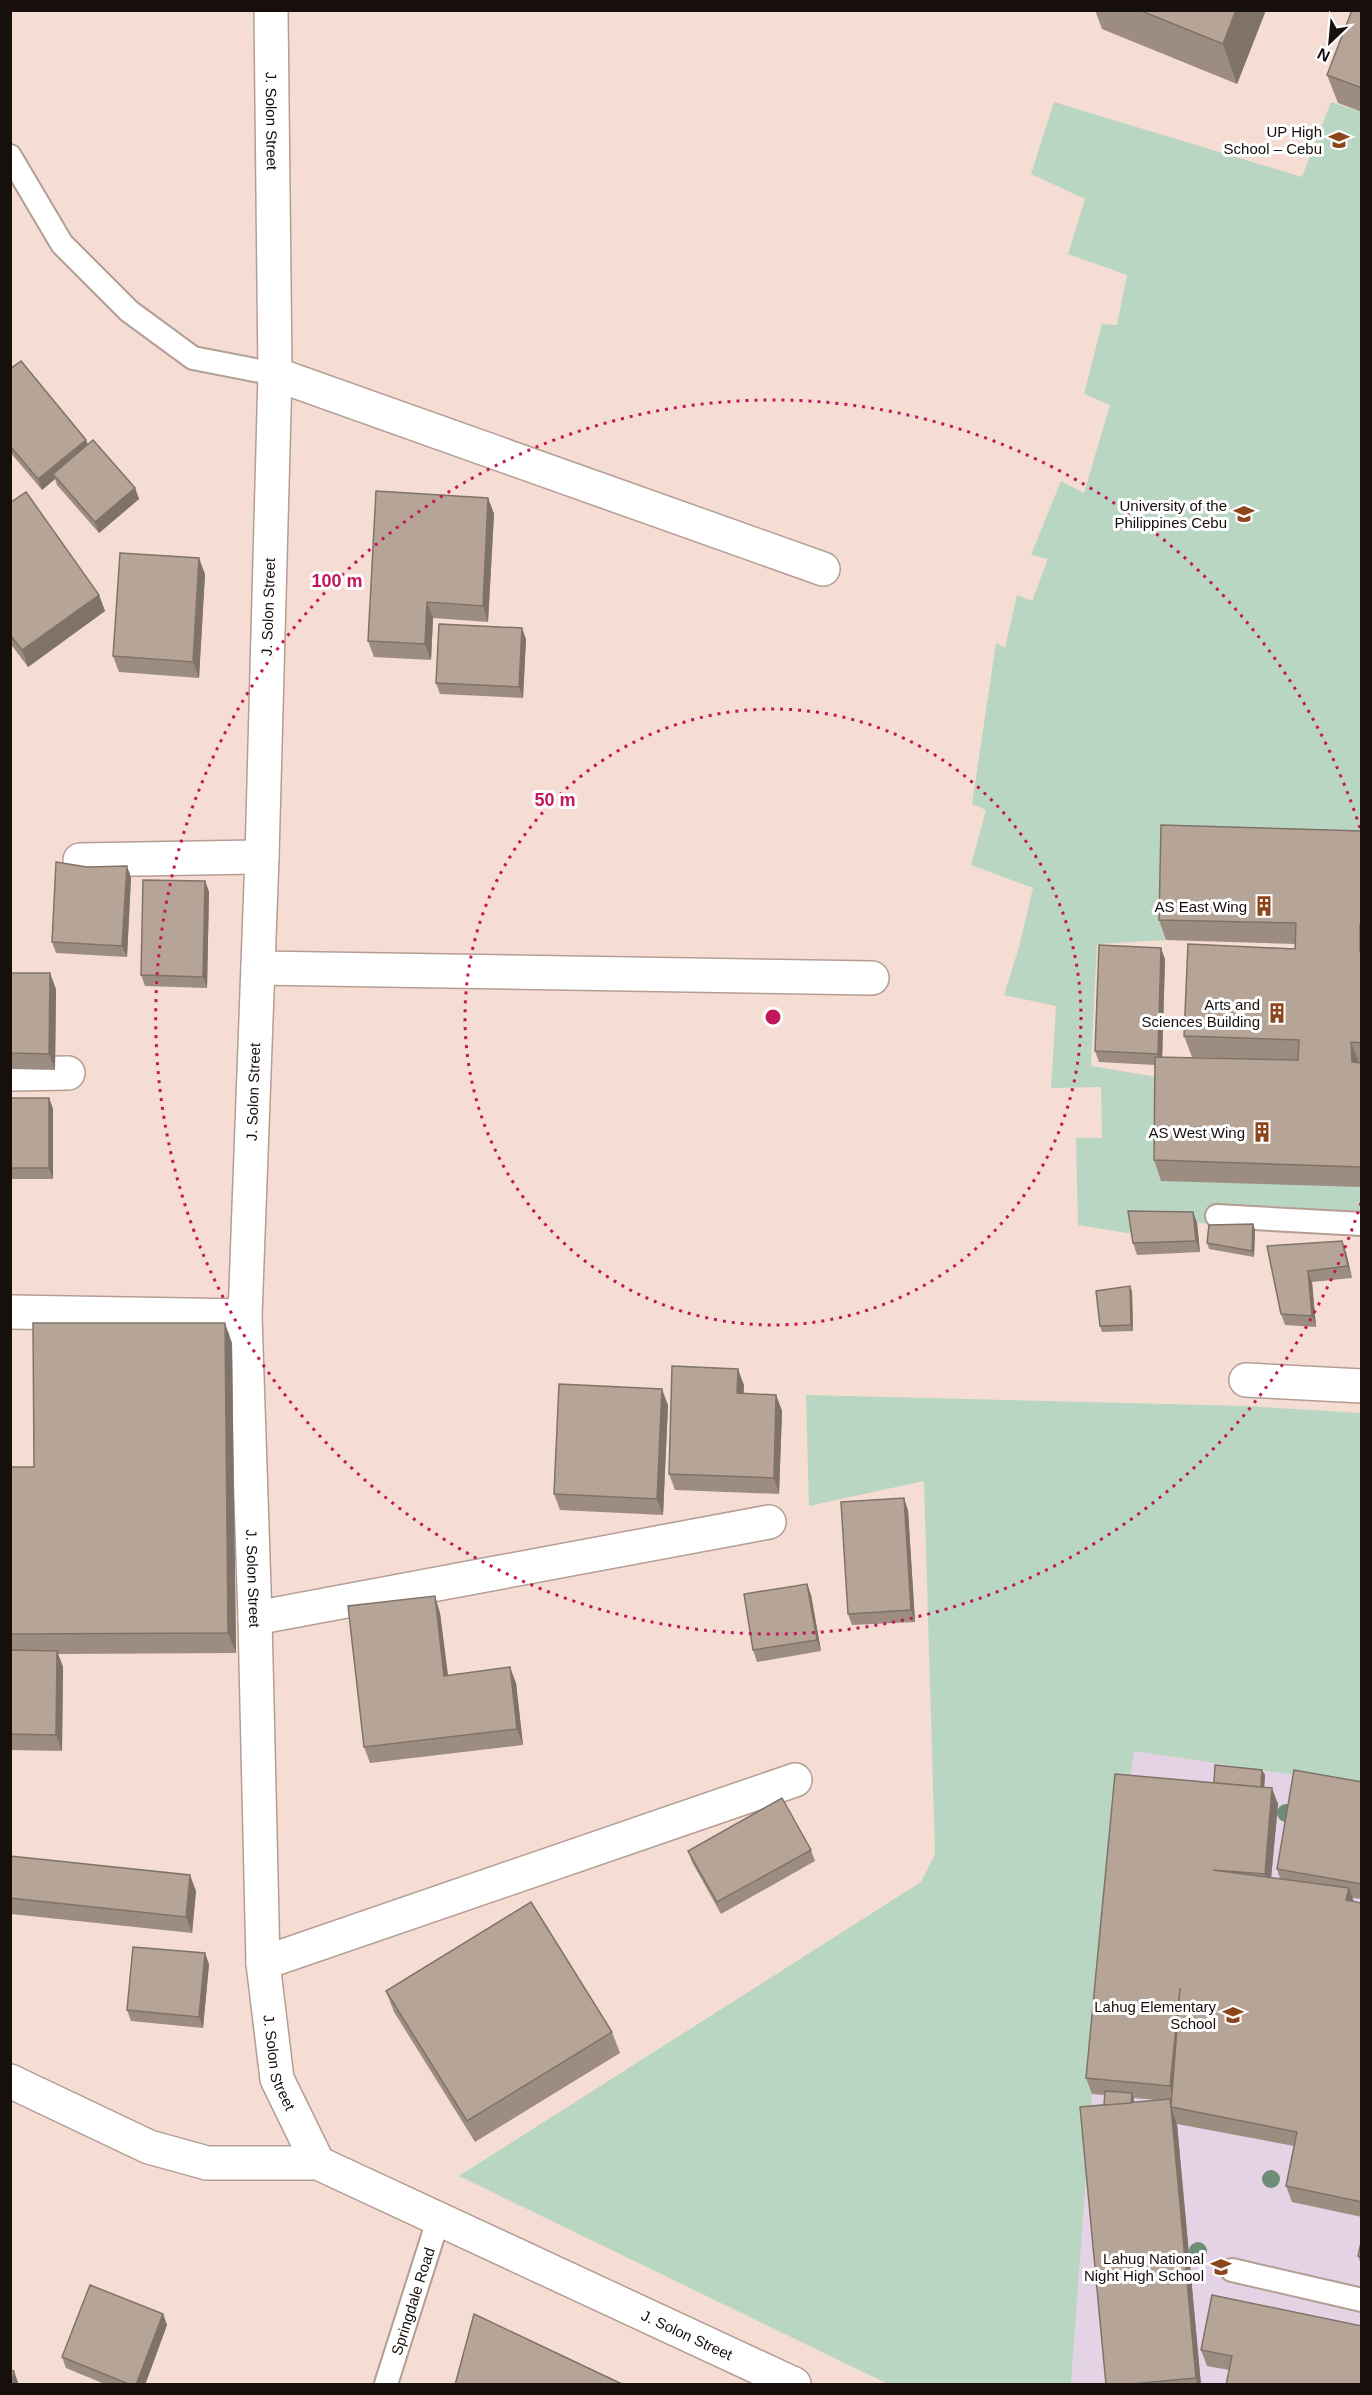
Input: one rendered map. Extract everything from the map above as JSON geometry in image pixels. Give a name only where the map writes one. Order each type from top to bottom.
[{"type":"street","name":"J. Solon Street","points":[[271,10],[275,374],[262,857],[245,1316],[263,1963],[277,2079],[318,2163]]},
{"type":"street","points":[[275,374],[823,569]]},
{"type":"street","points":[[80,860],[262,857]]},
{"type":"street","points":[[258,968],[872,978]]},
{"type":"street","points":[[10,1074],[69,1073]]},
{"type":"street","points":[[10,1312],[245,1316]]},
{"type":"street","points":[[1246,1380],[1362,1386]]},
{"type":"street","points":[[255,1618],[769,1522]]},
{"type":"street","points":[[263,1963],[795,1780]]},
{"type":"street","name":"J. Solon Street","points":[[10,2080],[149,2147],[207,2163],[318,2163],[439,2217],[794,2385]]},
{"type":"lane","points":[[10,156],[62,244],[129,311],[193,358],[275,374]]},
{"type":"lane","points":[[1217,1216],[1362,1224]]},
{"type":"lane","name":"Springdale Road","points":[[386,2385],[439,2217]]},
{"type":"lane","points":[[1232,2270],[1362,2300]]},
{"type":"shaded area","points":[[1134,1751],[1361,1785],[1361,2384],[1071,2384],[1092,2094],[1115,1937]]},
{"type":"green space","name":"University of the Philippines Cebu","points":[[1054,102],[1302,177],[1331,102],[1361,112],[1361,851],[1167,873],[1166,940],[1097,944],[1091,1066],[1163,1078],[1361,1187],[1361,1231],[1197,1223],[1127,1233],[1078,1225],[1076,1138],[1102,1138],[1101,1087],[1051,1088],[1056,1006],[1004,995],[1019,947],[1033,888],[971,865],[986,810],[972,804],[996,643],[1005,648],[1017,595],[1032,601],[1048,559],[1031,555],[1061,481],[1084,493],[1110,405],[1084,394],[1102,324],[1117,325],[1127,275],[1068,254],[1085,199],[1031,174]]},
{"type":"green space","points":[[806,1395],[1246,1406],[1361,1413],[1361,1785],[1134,1751],[1092,2094],[1071,2384],[888,2384],[459,2176],[921,1882],[935,1854],[924,1481],[809,1506]]},
{"type":"building","points":[[1139,10],[1236,10],[1223,44]]},
{"type":"building","points":[[1352,10],[1362,10],[1362,88],[1327,75]]},
{"type":"building","points":[[21,361],[86,440],[38,479],[10,446],[10,369]]},
{"type":"building","points":[[93,440],[135,488],[95,522],[53,474]]},
{"type":"building","points":[[376,491],[488,498],[483,606],[427,602],[425,644],[368,641]]},
{"type":"building","points":[[26,492],[99,595],[22,650],[10,635],[10,503]]},
{"type":"building","points":[[120,553],[199,558],[193,662],[113,656]]},
{"type":"building","points":[[439,624],[522,628],[519,687],[436,683]]},
{"type":"building","points":[[1161,825],[1362,831],[1360,951],[1362,951],[1362,1043],[1351,1042],[1352,1062],[1362,1063],[1362,1167],[1154,1160],[1155,1057],[1298,1060],[1299,1040],[1184,1036],[1188,944],[1295,949],[1296,923],[1159,920]]},
{"type":"building","points":[[56,862],[87,867],[127,866],[122,946],[52,942]]},
{"type":"building","points":[[143,880],[205,881],[203,977],[141,975]]},
{"type":"building","points":[[1099,945],[1161,948],[1158,1054],[1095,1051]]},
{"type":"building","points":[[10,973],[50,973],[49,1054],[10,1053]]},
{"type":"building","points":[[10,1098],[49,1098],[49,1168],[10,1168]]},
{"type":"building","points":[[1128,1211],[1193,1212],[1196,1241],[1133,1243]]},
{"type":"building","points":[[1253,1224],[1252,1251],[1207,1243],[1209,1225]]},
{"type":"building","points":[[1342,1241],[1348,1266],[1308,1271],[1312,1316],[1281,1314],[1267,1246]]},
{"type":"building","points":[[1130,1286],[1131,1325],[1100,1326],[1096,1291]]},
{"type":"building","points":[[33,1323],[225,1323],[228,1633],[10,1634],[10,1467],[34,1467]]},
{"type":"building","points":[[672,1366],[738,1369],[737,1393],[776,1395],[774,1478],[669,1474]]},
{"type":"building","points":[[559,1384],[662,1389],[657,1499],[554,1494]]},
{"type":"building","points":[[904,1498],[911,1610],[848,1614],[841,1502]]},
{"type":"building","points":[[807,1584],[817,1640],[753,1650],[744,1594]]},
{"type":"building","points":[[435,1596],[444,1676],[510,1667],[517,1729],[364,1747],[348,1606]]},
{"type":"building","points":[[10,1650],[57,1651],[56,1735],[10,1734]]},
{"type":"building","points":[[1215,1765],[1262,1770],[1261,1787],[1214,1783]]},
{"type":"building","points":[[1294,1770],[1362,1782],[1362,1884],[1277,1869]]},
{"type":"building","name":"Lahug Elementary School","points":[[1115,1774],[1272,1788],[1265,1874],[1213,1870],[1349,1888],[1346,1900],[1362,1903],[1362,2202],[1286,2186],[1297,2132],[1171,2107],[1180,1988],[1170,2086],[1086,2078]]},
{"type":"building","points":[[782,1798],[811,1850],[717,1902],[688,1851]]},
{"type":"building","points":[[10,1856],[190,1875],[186,1917],[10,1898]]},
{"type":"building","points":[[531,1902],[612,2032],[467,2121],[386,1991]]},
{"type":"building","points":[[133,1947],[205,1953],[199,2017],[127,2010]]},
{"type":"building","points":[[1105,2091],[1132,2093],[1131,2103],[1104,2105]]},
{"type":"building","points":[[1170,2099],[1196,2378],[1106,2385],[1080,2107]]},
{"type":"building","points":[[1362,2238],[1362,2257],[1358,2256]]},
{"type":"building","points":[[90,2285],[163,2314],[136,2385],[62,2357]]},
{"type":"building","points":[[1212,2295],[1362,2326],[1362,2385],[1226,2385],[1232,2356],[1201,2350]]},
{"type":"building","points":[[474,2314],[624,2385],[455,2385]]},
{"type":"building","points":[[10,2370],[14,2371],[12,2385],[10,2385]]},
{"type":"place","name":"UP High School – Cebu","points":[[1339,140]]},
{"type":"place","name":"University of the Philippines Cebu","points":[[1244,514]]},
{"type":"place","name":"AS East Wing","points":[[1264,906]]},
{"type":"place","name":"Arts and Sciences Building","points":[[1277,1013]]},
{"type":"place","name":"AS West Wing","points":[[1262,1132]]},
{"type":"place","name":"Lahug Elementary School","points":[[1233,2015]]},
{"type":"place","name":"Lahug National Night High School","points":[[1221,2267]]}]
